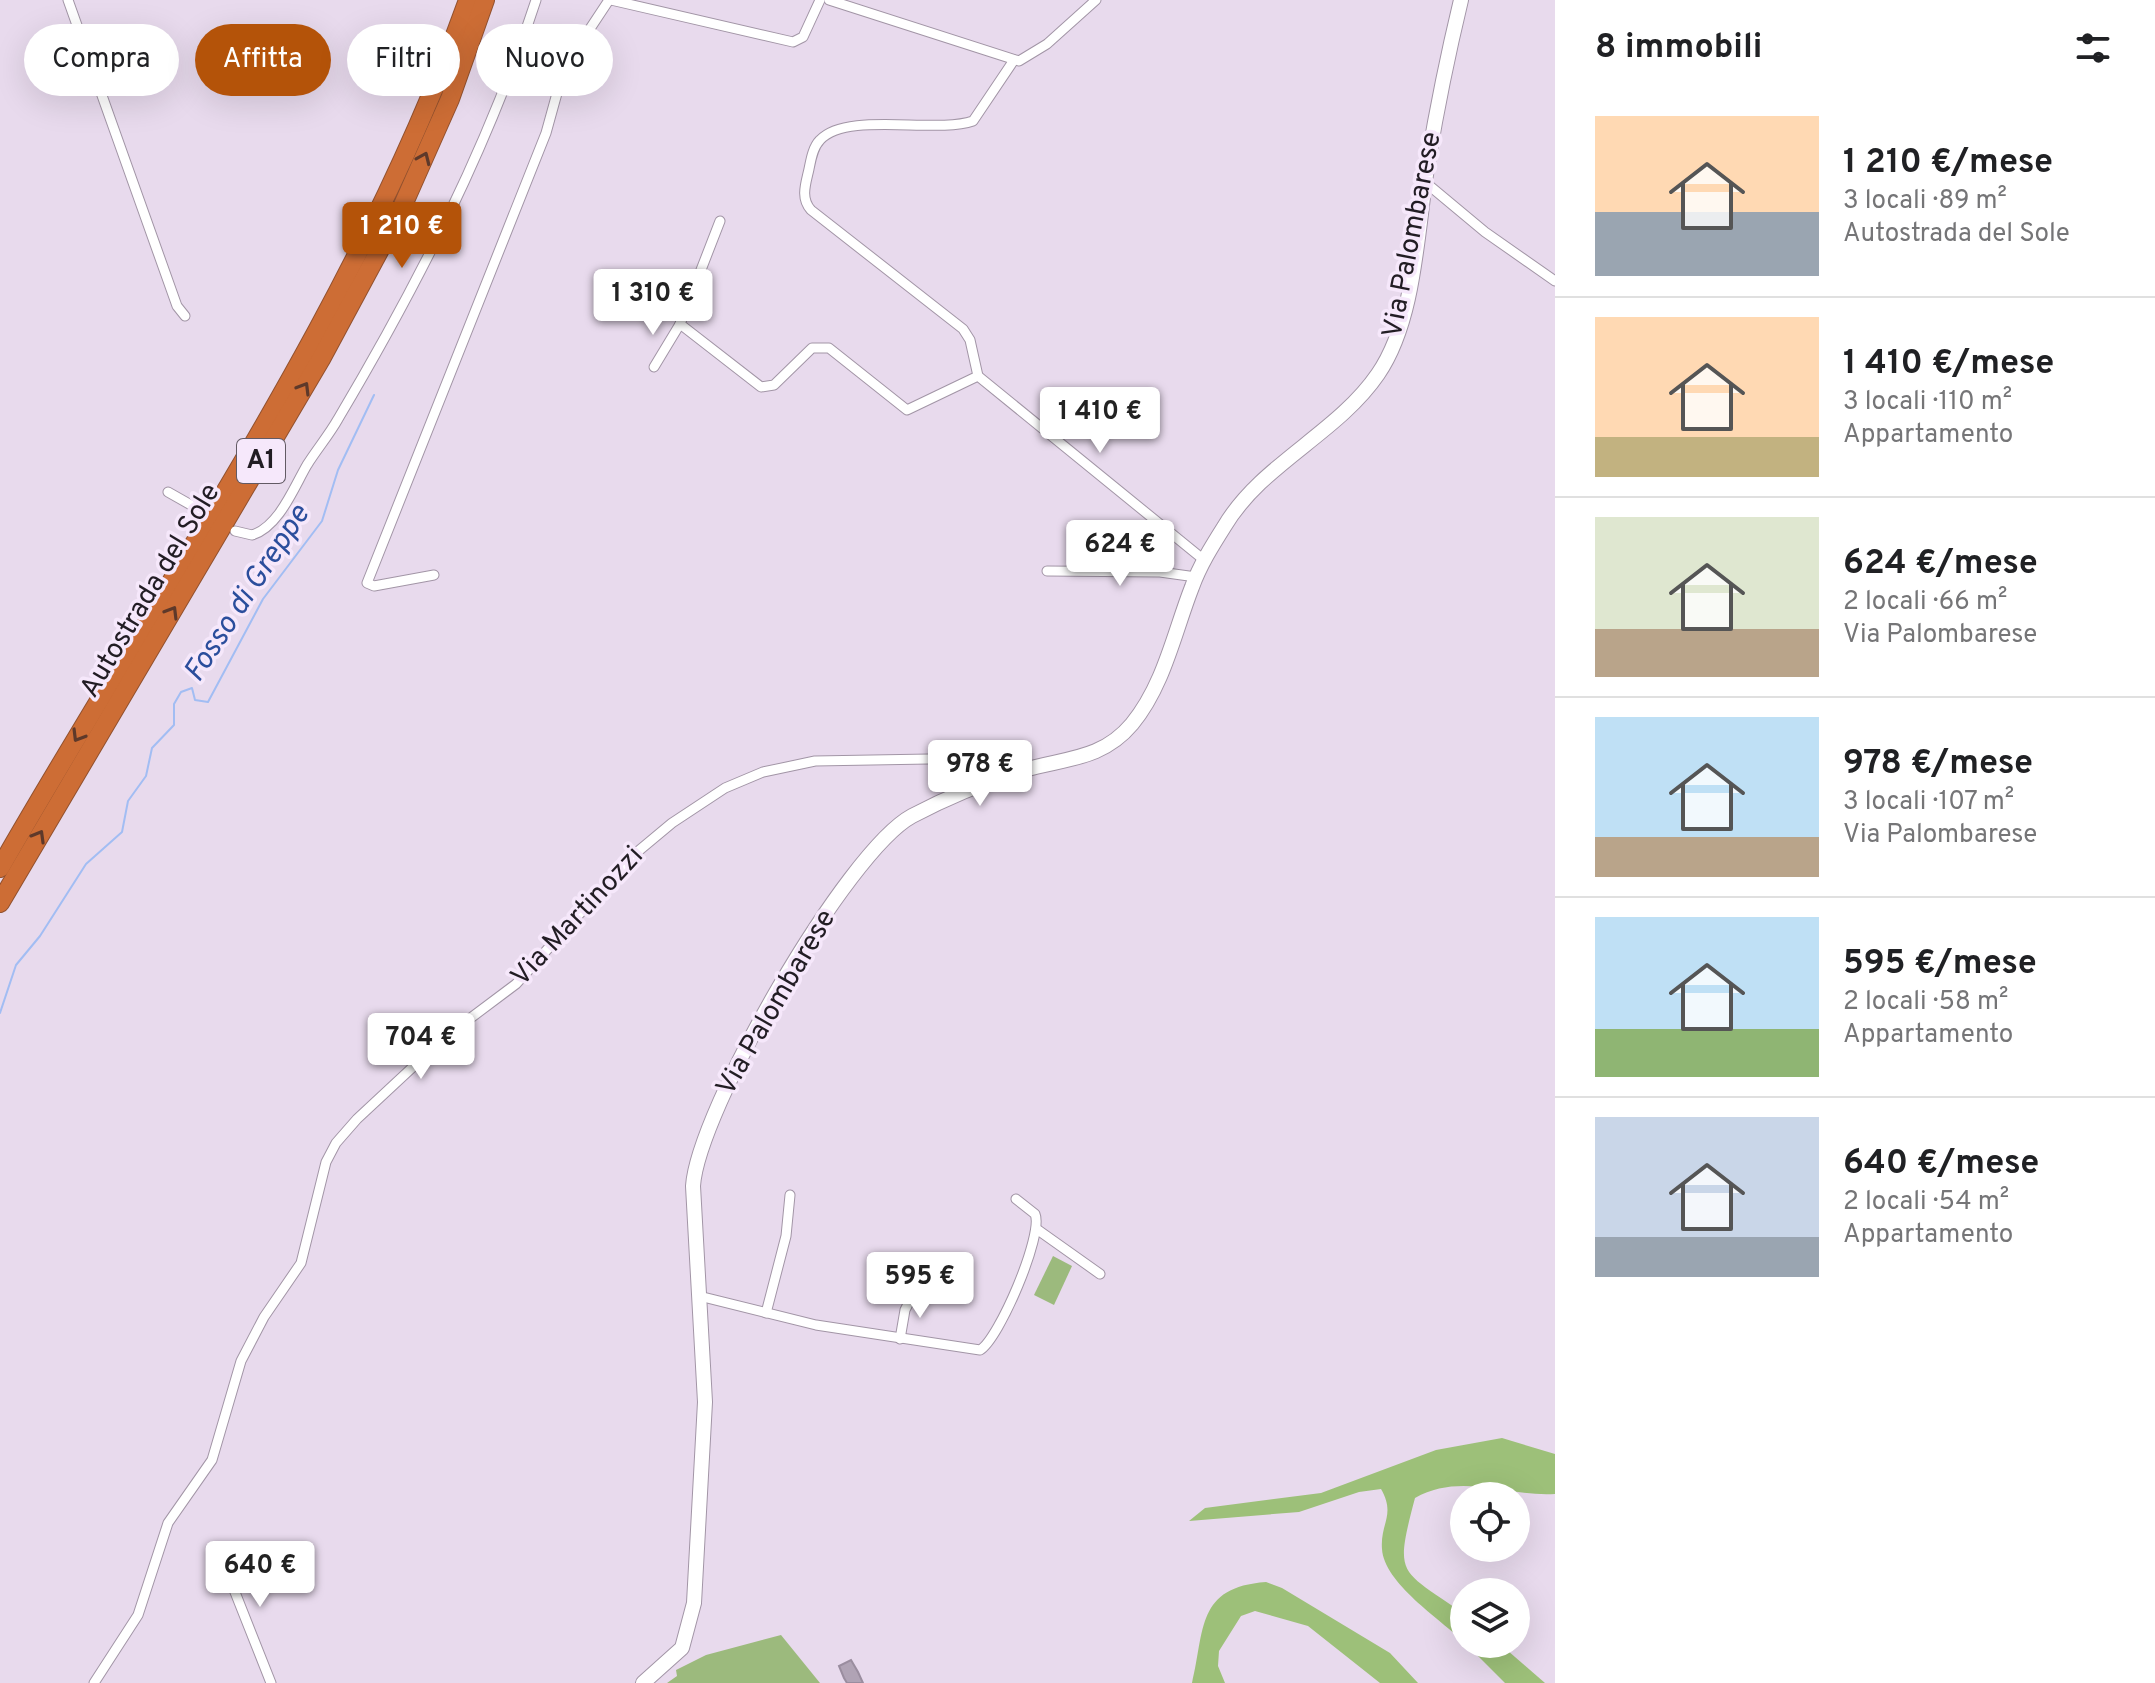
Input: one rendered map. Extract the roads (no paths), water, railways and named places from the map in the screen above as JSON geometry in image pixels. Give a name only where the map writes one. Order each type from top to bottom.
[{"type":"highway","name":"Autostrada del Sole","points":[[0,868],[318,328],[390,193],[434,94],[468,0]]},
{"type":"highway","name":"Autostrada del Sole","points":[[0,903],[321,359],[399,214],[450,99],[485,0]]},
{"type":"main road","name":"Via Palombarese","points":[[643,1683],[682,1648],[694,1608],[705,1410],[693,1197],[698,1158],[713,1116],[799,952],[852,875],[897,826],[919,812],[1019,772],[1095,753],[1133,723],[1156,685],[1204,560],[1242,501],[1351,405],[1386,362],[1405,304],[1425,182],[1461,0]]},
{"type":"street","points":[[68,0],[177,306],[185,316]]},
{"type":"street","points":[[235,531],[252,535],[263,529],[292,493],[350,398],[466,181],[505,88],[536,0]]},
{"type":"street","points":[[434,575],[374,586],[367,583],[546,133],[561,76],[610,0],[793,42],[803,37],[820,0]]},
{"type":"street","points":[[829,0],[1014,60],[1029,58],[1096,0]]},
{"type":"street","points":[[1014,60],[979,115],[970,122],[866,126],[827,135],[814,151],[805,190],[806,203],[965,331],[978,376],[1204,560]]},
{"type":"street","points":[[1425,182],[1485,232],[1555,281]]},
{"type":"street","points":[[654,367],[680,324],[720,221]]},
{"type":"street","points":[[680,324],[764,388],[774,385],[812,348],[819,345],[829,348],[907,410],[978,376]]},
{"type":"street","points":[[168,492],[198,509]]},
{"type":"street","points":[[1047,571],[1160,572],[1196,577]]},
{"type":"street","name":"Via Martinozzi","points":[[94,1683],[138,1615],[168,1523],[212,1460],[248,1346],[303,1258],[328,1157],[337,1140],[362,1114],[451,1032],[516,984],[585,904],[637,851],[672,823],[731,785],[768,771],[828,760],[986,758],[1008,762],[1019,772]]},
{"type":"street","points":[[766,1313],[786,1236],[790,1195]]},
{"type":"street","points":[[699,1296],[766,1313],[900,1339],[968,1350],[985,1347],[997,1331],[1038,1230],[1035,1214],[1016,1199]]},
{"type":"street","points":[[1038,1230],[1100,1274]]},
{"type":"street","points":[[900,1339],[906,1307],[915,1290]]},
{"type":"street","points":[[213,1567],[229,1577],[271,1683]]},
{"type":"waterway","name":"Fosso di Greppe","points":[[0,1013],[16,965],[40,936],[86,864],[122,832],[128,801],[146,776],[152,748],[174,725],[174,704],[181,692],[192,688],[195,700],[208,702],[263,599],[322,521],[338,470],[374,395]]}]
